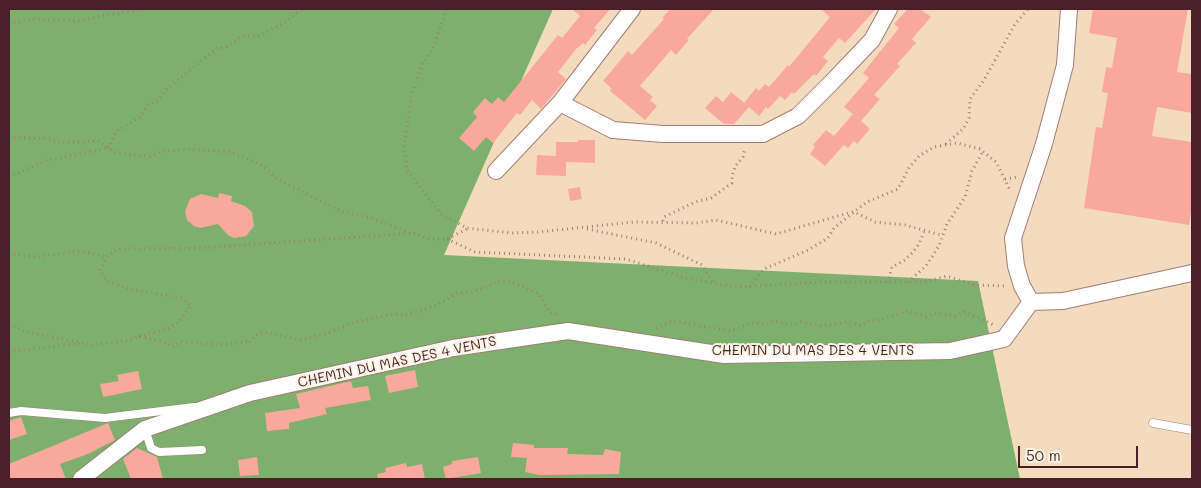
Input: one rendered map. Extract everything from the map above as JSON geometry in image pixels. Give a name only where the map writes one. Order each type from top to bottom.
[{"type":"street","points":[[496,171],[560,103],[632,9]]},
{"type":"street","points":[[560,103],[613,130],[663,134],[763,134],[798,116],[872,40],[889,9]]},
{"type":"street","points":[[1069,9],[1065,65],[1044,144],[1013,238],[1016,266],[1022,286],[1031,302],[1063,302],[1192,273]]},
{"type":"street","name":"CHEMIN DU MAS DES 4 VENTS","points":[[81,479],[144,429],[250,393],[453,348],[568,331],[724,355],[950,351],[1004,340],[1031,302]]},
{"type":"lane","points":[[9,413],[21,411],[105,418],[180,407],[214,406]]},
{"type":"lane","points":[[1152,423],[1192,430]]},
{"type":"lane","points":[[144,429],[151,448],[159,452],[202,450]]},
{"type":"path","points":[[9,24],[33,19],[74,22],[143,9]]},
{"type":"path","points":[[108,148],[116,132],[141,116],[148,105],[159,99],[217,48],[226,47],[240,37],[258,36],[285,23],[302,9]]},
{"type":"path","points":[[447,9],[432,51],[423,63],[412,93],[404,146],[407,170],[441,214],[467,228],[512,233],[582,229],[634,222],[696,223],[716,220],[776,234],[854,212],[875,222],[905,225],[924,232],[941,235]]},
{"type":"path","points":[[944,145],[964,128],[969,118],[970,99],[984,80],[1015,24],[1028,9]]},
{"type":"path","points":[[663,221],[664,216],[695,202],[711,198],[732,183],[732,176],[736,165],[745,151],[745,134]]},
{"type":"path","points":[[9,137],[52,140],[61,143],[98,141],[116,153],[150,156],[162,152],[187,149],[231,152],[262,165],[276,178],[342,212],[371,218],[388,224],[392,228],[430,239],[447,239],[475,252],[626,260],[685,278],[714,284],[748,287],[822,282],[924,282],[947,276],[974,285],[1022,286]]},
{"type":"path","points":[[748,287],[764,269],[808,250],[828,238],[834,228],[867,202],[898,188],[909,168],[919,156],[934,147],[957,143],[982,151],[996,162],[1017,207],[1021,210]]},
{"type":"path","points":[[9,177],[44,161],[108,148]]},
{"type":"path","points":[[908,282],[933,257],[939,246],[941,235],[965,197],[972,171],[982,151]]},
{"type":"path","points":[[447,239],[467,228]]},
{"type":"path","points":[[582,229],[656,243],[702,265],[714,284]]},
{"type":"path","points":[[888,283],[892,266],[905,260],[913,252],[924,232]]},
{"type":"path","points":[[139,336],[164,330],[178,323],[191,306],[182,298],[129,289],[107,281],[100,271],[117,248],[201,248],[414,233]]},
{"type":"path","points":[[9,253],[34,257],[80,251],[108,258]]},
{"type":"path","points":[[9,352],[82,343]]},
{"type":"green space","points":[[9,9],[553,9],[444,255],[978,281],[1020,479],[9,479]]},
{"type":"building","points":[[572,9],[610,9],[594,28],[597,30],[585,45],[583,43],[576,49],[558,72],[566,79],[541,109],[532,100],[520,115],[517,113],[493,143],[486,137],[474,151],[459,138],[477,117],[473,112],[485,98],[492,104],[498,97],[504,102],[558,35],[562,38],[580,16]]},
{"type":"building","points":[[670,9],[714,9],[687,39],[689,40],[676,55],[671,50],[640,86],[653,97],[650,100],[657,106],[645,120],[610,91],[611,88],[603,81],[628,51],[632,55],[664,19],[662,18]]},
{"type":"building","points":[[821,9],[876,9],[845,43],[839,38],[823,57],[828,61],[816,76],[814,74],[794,94],[792,92],[785,100],[780,96],[768,109],[766,107],[759,116],[749,107],[734,124],[724,124],[705,108],[716,96],[723,102],[731,92],[744,103],[756,88],[759,91],[765,84],[769,87],[788,65],[789,67],[830,17]]},
{"type":"building","points":[[908,9],[920,9],[931,17],[912,39],[916,43],[897,64],[900,66],[874,95],[880,99],[861,121],[844,107],[869,78],[863,73],[899,28],[894,24]]},
{"type":"building","points":[[1093,9],[1188,9],[1177,72],[1192,74],[1192,113],[1157,107],[1152,136],[1192,142],[1192,206],[1189,225],[1084,208],[1096,127],[1102,128],[1108,93],[1102,92],[1106,67],[1112,68],[1117,38],[1089,33]]},
{"type":"building","points":[[853,114],[870,129],[857,144],[854,141],[848,148],[844,145],[825,166],[810,154],[815,147],[813,145],[826,130],[834,136]]},
{"type":"building","points":[[578,140],[595,140],[595,163],[566,162],[566,176],[536,175],[537,155],[556,156],[556,142],[578,142]]},
{"type":"building","points":[[580,187],[582,199],[570,201],[568,189]]},
{"type":"building","points":[[219,193],[232,196],[231,201],[245,206],[252,212],[254,226],[246,236],[234,238],[228,235],[218,224],[200,228],[187,220],[185,211],[190,199],[201,194],[218,198]]},
{"type":"building","points":[[415,370],[418,387],[389,393],[385,376]]},
{"type":"building","points":[[138,371],[142,389],[103,397],[100,384],[119,381],[117,375]]},
{"type":"building","points":[[351,381],[353,388],[368,386],[371,400],[325,408],[327,414],[289,423],[289,429],[267,431],[265,413],[300,408],[296,394]]},
{"type":"building","points":[[21,417],[27,434],[9,440],[9,421]]},
{"type":"building","points":[[108,423],[115,440],[88,454],[60,464],[66,479],[9,479],[9,464]]},
{"type":"building","points":[[513,443],[534,445],[534,448],[568,448],[567,454],[603,455],[605,449],[621,452],[619,474],[539,475],[525,472],[527,458],[511,457]]},
{"type":"building","points":[[137,448],[157,457],[163,479],[131,479],[123,459]]},
{"type":"building","points":[[257,457],[259,475],[240,476],[238,460]]},
{"type":"building","points":[[478,457],[481,473],[446,479],[443,467],[452,464],[452,461]]},
{"type":"building","points":[[406,463],[407,467],[422,464],[425,479],[378,479],[377,474],[386,472],[385,468]]}]
